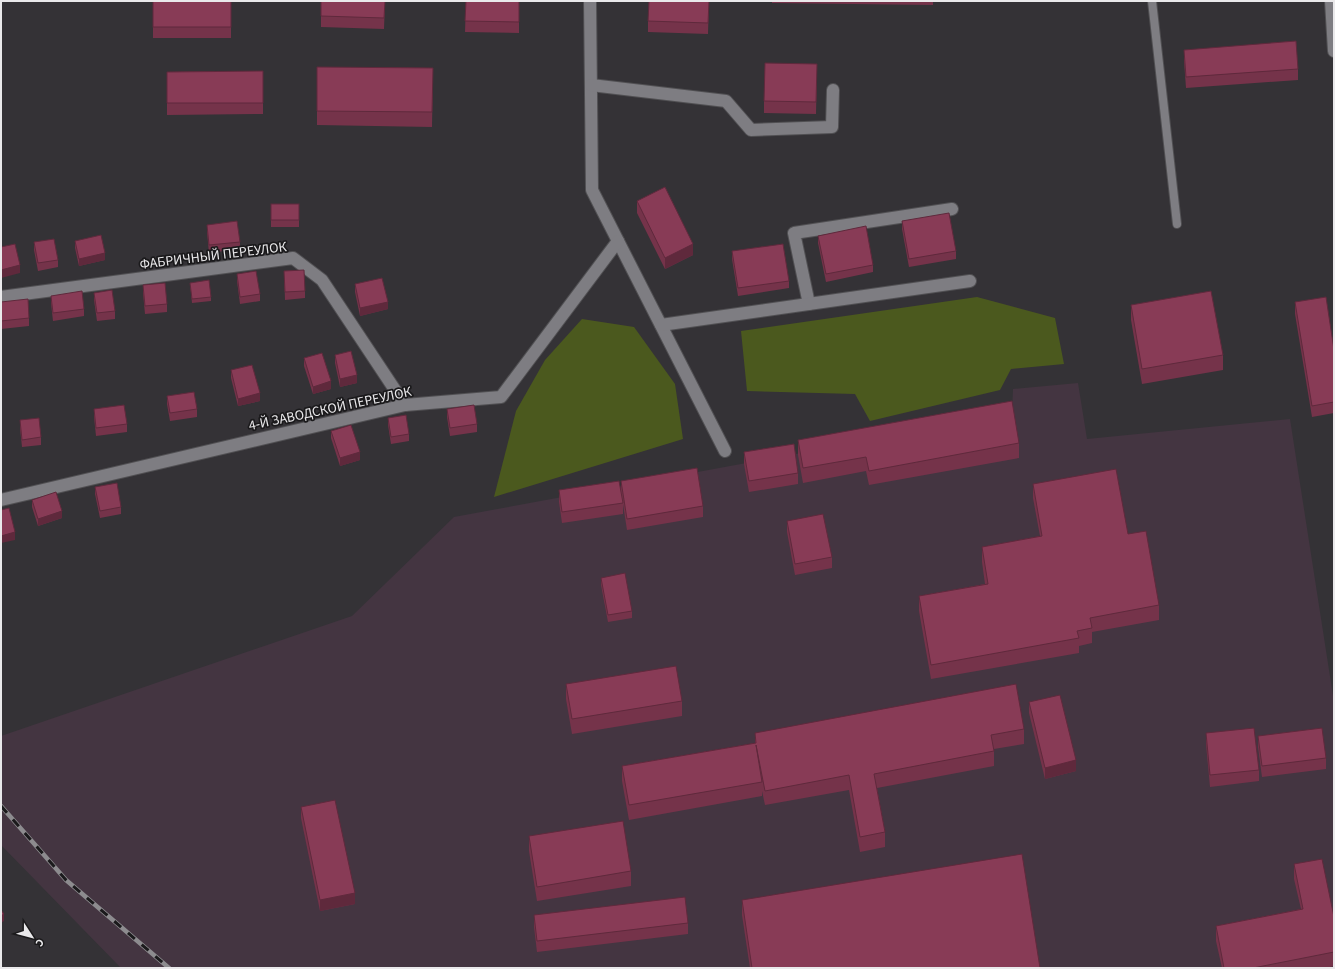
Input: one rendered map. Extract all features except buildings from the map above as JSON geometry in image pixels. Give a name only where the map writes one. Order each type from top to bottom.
[{"type":"street","points":[[590,1],[592,190],[725,452]]},
{"type":"street","points":[[1331,1],[1334,51]]},
{"type":"street","points":[[591,85],[726,101],[751,130],[832,127],[833,90]]},
{"type":"street","points":[[809,304],[794,233],[952,209]]},
{"type":"street","name":"4-Й ЗАВОДСКОЙ ПЕРЕУЛОК","points":[[1,500],[405,404],[501,397],[618,241]]},
{"type":"street","name":"ФАБРИЧНЫЙ ПЕРЕУЛОК","points":[[1,297],[293,258],[322,280],[405,404]]},
{"type":"street","points":[[661,325],[970,281]]},
{"type":"lane","points":[[1152,1],[1177,224]]},
{"type":"shaded area","points":[[1078,383],[1087,439],[1290,419],[1334,702],[1334,968],[121,968],[1,845],[1,736],[352,616],[454,517],[1012,414],[1013,389]]},
{"type":"green space","points":[[977,297],[1055,318],[1064,364],[1011,369],[1000,390],[870,421],[855,394],[747,391],[741,331]]},
{"type":"green space","points":[[582,319],[634,327],[675,384],[683,439],[494,497],[516,411],[545,360]]},
{"type":"railway","points":[[1,806],[66,880],[169,968]]}]
